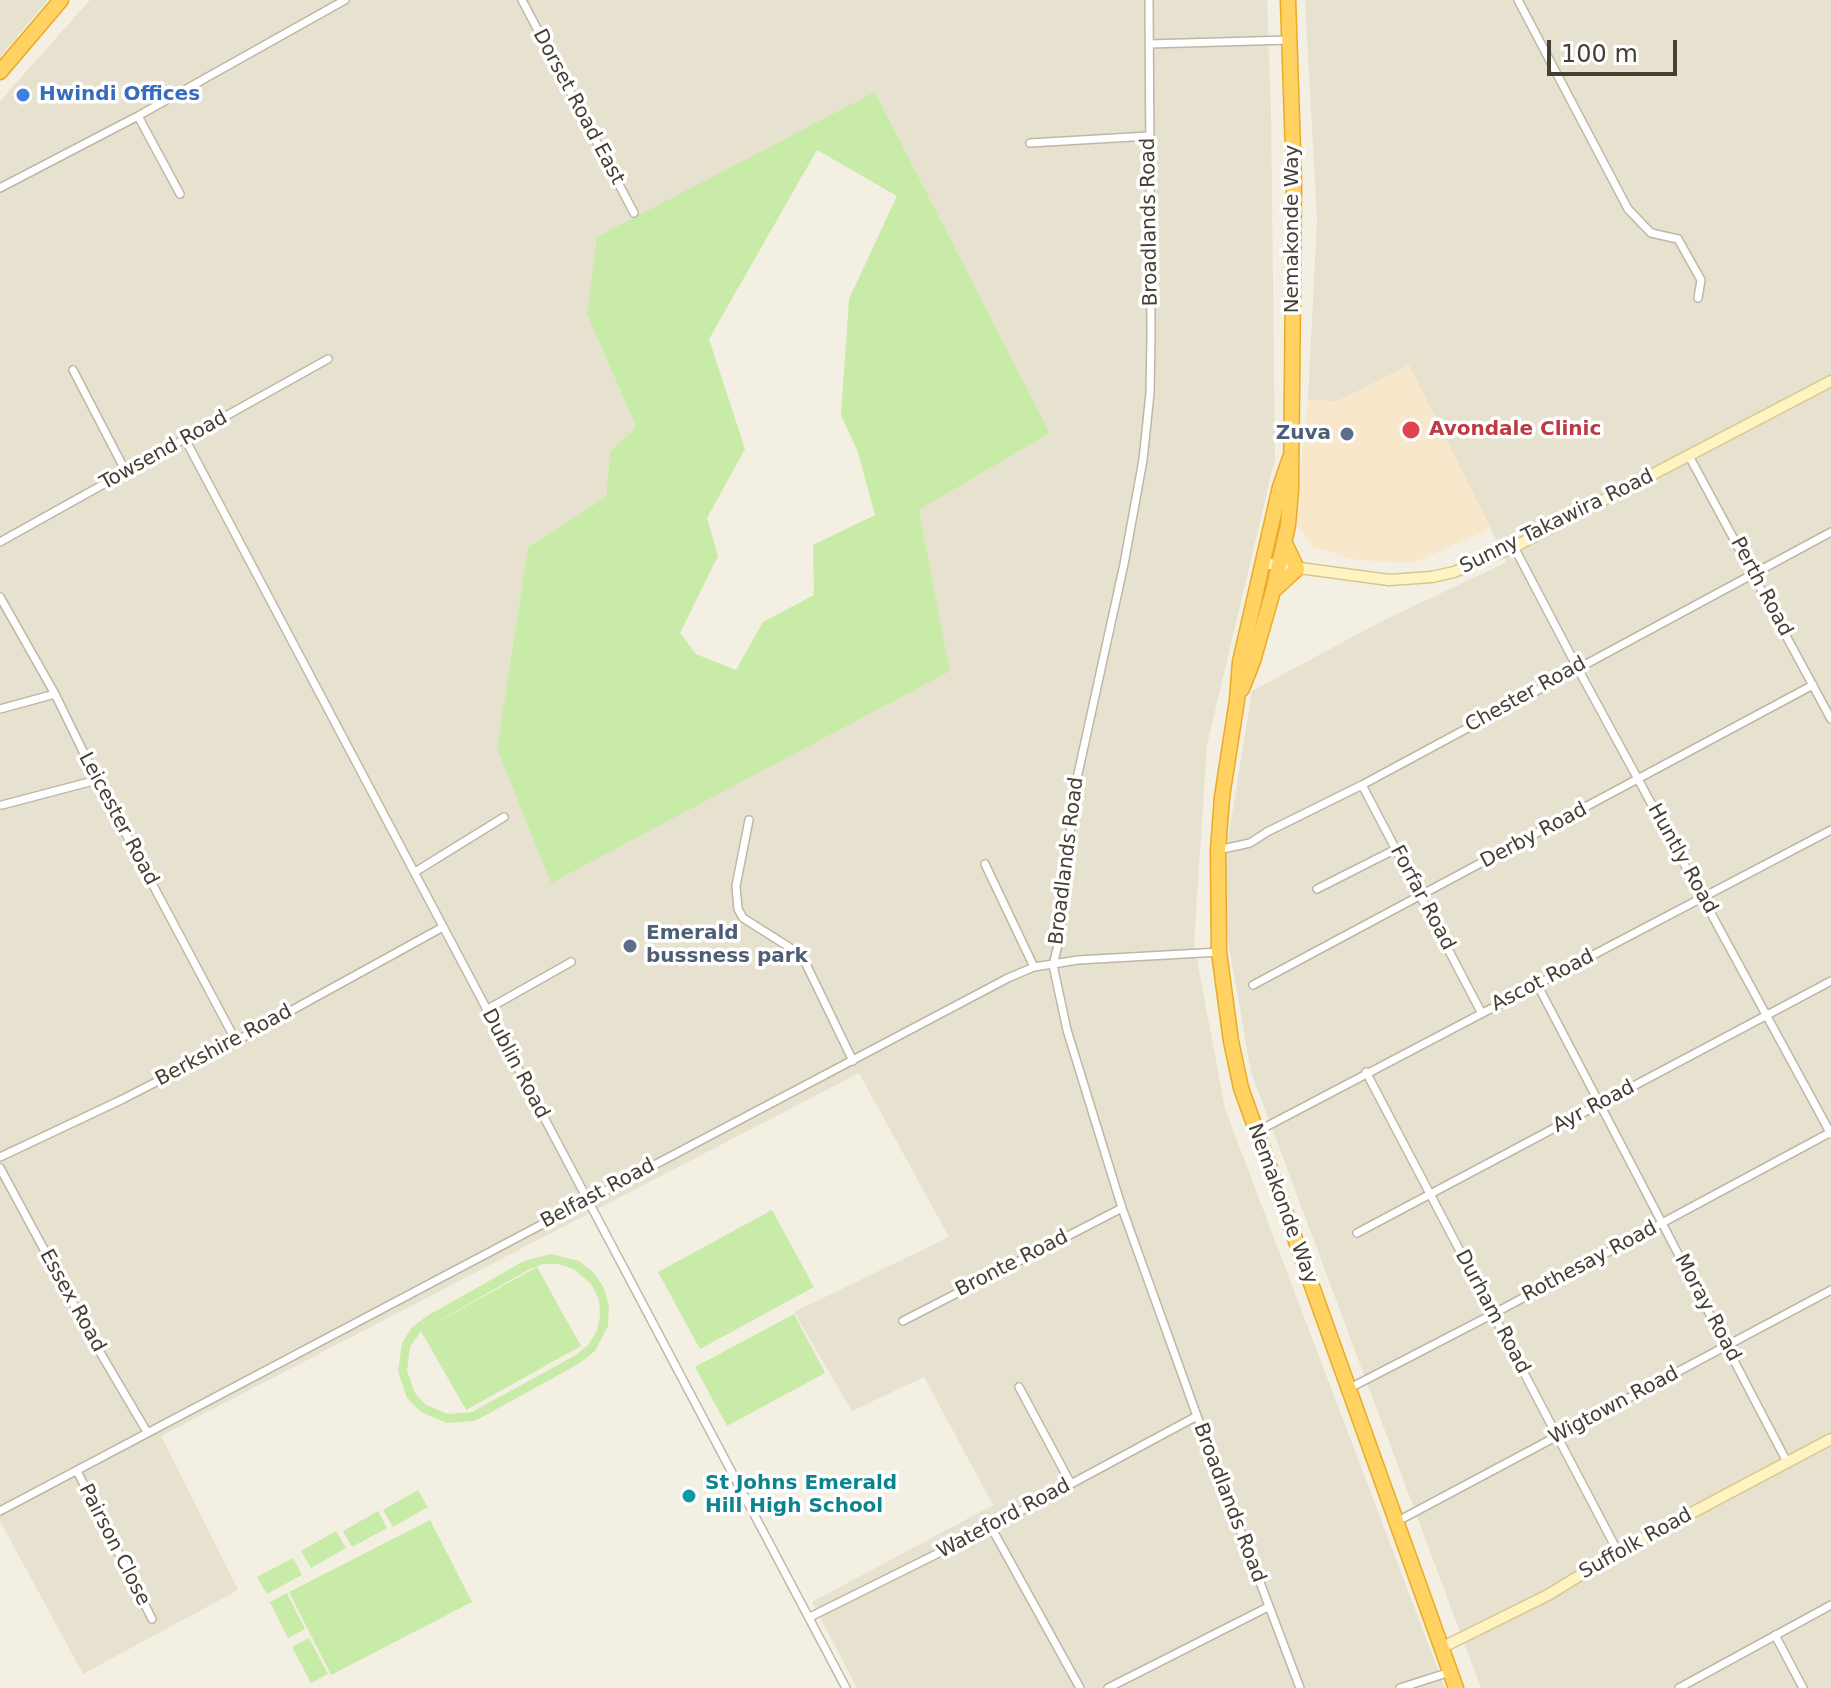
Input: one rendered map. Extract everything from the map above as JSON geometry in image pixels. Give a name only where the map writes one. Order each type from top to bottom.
[{"type":"highway","points":[[0,71],[61,0]]},
{"type":"highway","name":"Nemakonde Way","points":[[1237,700],[1253,661],[1273,591],[1284,543],[1291,489],[1294,173],[1288,0]]},
{"type":"highway","name":"Nemakonde Way","points":[[1290,458],[1241,651],[1218,850],[1219,952],[1234,1059],[1256,1132],[1456,1688]]},
{"type":"highway","points":[[1273,591],[1297,569],[1284,543]]},
{"type":"main road","name":"Sunny Takawira Road","points":[[1262,563],[1368,579],[1407,580],[1454,572],[1514,547],[1831,381]]},
{"type":"main road","name":"Suffolk Road","points":[[1441,1648],[1548,1595],[1618,1552],[1831,1439]]},
{"type":"street","points":[[0,188],[138,116],[345,0]]},
{"type":"street","name":"Dorset Road East","points":[[522,0],[634,213]]},
{"type":"street","name":"Broadlands Road","points":[[1149,0],[1150,393],[1143,460],[1121,579],[1074,792],[1060,937],[1053,965],[1067,1030],[1122,1208],[1300,1688]]},
{"type":"street","points":[[1518,0],[1628,209],[1651,233],[1678,239],[1701,280],[1698,298]]},
{"type":"street","points":[[1149,44],[1289,40]]},
{"type":"street","points":[[138,116],[180,194]]},
{"type":"street","points":[[1030,143],[1149,136]]},
{"type":"street","name":"Towsend Road","points":[[0,542],[328,359]]},
{"type":"street","points":[[73,370],[126,472]]},
{"type":"street","name":"Dublin Road","points":[[185,439],[846,1688]]},
{"type":"street","name":"Perth Road","points":[[1689,456],[1831,719]]},
{"type":"street","name":"Chester Road","points":[[1218,850],[1250,843],[1362,785],[1831,532]]},
{"type":"street","name":"Huntly Road","points":[[1514,547],[1831,1133]]},
{"type":"street","name":"Leicester Road","points":[[0,597],[55,694],[97,780],[236,1041]]},
{"type":"street","name":"Derby Road","points":[[1253,985],[1813,685]]},
{"type":"street","points":[[0,709],[55,694]]},
{"type":"street","points":[[2,805],[97,780]]},
{"type":"street","name":"Forfar Road","points":[[1362,785],[1481,1012]]},
{"type":"street","points":[[415,872],[504,817]]},
{"type":"street","points":[[749,820],[736,886],[738,909],[743,918],[789,947],[806,964],[853,1061]]},
{"type":"street","name":"Ascot Road","points":[[1256,1132],[1831,830]]},
{"type":"street","points":[[1317,889],[1396,849]]},
{"type":"street","points":[[985,864],[1034,967]]},
{"type":"street","name":"Berkshire Road","points":[[0,1157],[236,1041],[443,927]]},
{"type":"street","name":"Belfast Road","points":[[0,1511],[1008,978],[1034,967],[1078,960],[1219,952]]},
{"type":"street","points":[[486,1010],[571,962]]},
{"type":"street","name":"Ayr Road","points":[[1357,1233],[1831,981]]},
{"type":"street","name":"Moray Road","points":[[1537,984],[1787,1462]]},
{"type":"street","name":"Durham Road","points":[[1366,1072],[1618,1552]]},
{"type":"street","name":"Rothesay Road","points":[[1348,1389],[1831,1133]]},
{"type":"street","name":"Essex Road","points":[[0,1168],[94,1342],[147,1432]]},
{"type":"street","name":"Bronte Road","points":[[903,1321],[1122,1208]]},
{"type":"street","name":"Wigtown Road","points":[[1396,1522],[1831,1290]]},
{"type":"street","points":[[1019,1387],[1071,1484]]},
{"type":"street","name":"Wateford Road","points":[[810,1617],[991,1527],[1197,1416]]},
{"type":"street","name":"Pairson Close","points":[[77,1471],[152,1619]]},
{"type":"street","points":[[991,1527],[1080,1688]]},
{"type":"street","points":[[1679,1688],[1831,1605]]},
{"type":"street","points":[[1108,1688],[1268,1607]]},
{"type":"street","points":[[1775,1635],[1803,1688]]},
{"type":"street","points":[[1400,1688],[1450,1672]]},
{"type":"shaded area","points":[[0,0],[48,0],[0,57]]},
{"type":"shaded area","points":[[90,0],[1267,0],[1275,458],[1207,745],[1194,943],[1225,1109],[1445,1688],[857,1688],[812,1602],[993,1505],[924,1377],[852,1411],[794,1312],[949,1237],[859,1073],[161,1436],[238,1590],[83,1674],[0,1521],[0,101]],"holes":[[[875,92],[1050,433],[919,510],[950,671],[497,748],[528,547],[606,497],[610,452],[636,427],[587,314]]]},
{"type":"shaded area","points":[[1305,0],[1831,0],[1831,1688],[1481,1688],[1251,1072],[1225,923],[1225,858],[1252,691],[1382,621],[1507,562],[1409,366],[1336,402],[1308,399],[1317,220]]},
{"type":"shaded area","points":[[1409,365],[1491,528],[1414,563],[1356,560],[1311,546],[1295,521],[1308,399],[1336,402]]},
{"type":"green space","points":[[875,92],[1050,433],[919,510],[950,671],[551,883],[497,748],[528,547],[606,497],[610,452],[636,427],[587,314],[597,237]],"holes":[[[817,150],[897,196],[849,299],[841,415],[858,452],[875,515],[813,545],[814,595],[763,622],[736,670],[696,654],[680,633],[718,556],[707,518],[745,449],[709,339]]]},
{"type":"green space","points":[[772,1210],[814,1287],[700,1349],[658,1272]]},
{"type":"green space","points":[[551,1254],[579,1261],[594,1273],[604,1288],[609,1307],[608,1326],[595,1351],[580,1363],[475,1421],[447,1423],[421,1412],[407,1398],[398,1371],[402,1343],[412,1327],[524,1261]],"holes":[[[543,1264],[559,1264],[574,1269],[592,1285],[599,1300],[597,1331],[588,1345],[576,1355],[472,1412],[448,1414],[426,1405],[415,1393],[407,1371],[410,1347],[421,1331],[466,1410],[581,1346],[537,1267],[423,1330],[528,1270]]]},
{"type":"green space","points":[[794,1314],[825,1373],[727,1426],[695,1367]]},
{"type":"green space","points":[[418,1490],[428,1507],[393,1527],[383,1510]]},
{"type":"green space","points":[[378,1511],[387,1528],[352,1547],[343,1531]]},
{"type":"green space","points":[[430,1520],[472,1602],[331,1675],[289,1592]]},
{"type":"green space","points":[[336,1531],[346,1548],[311,1568],[301,1551]]},
{"type":"green space","points":[[293,1558],[302,1575],[267,1594],[257,1577]]},
{"type":"green space","points":[[287,1593],[305,1629],[288,1638],[270,1602]]},
{"type":"green space","points":[[309,1638],[328,1674],[311,1683],[292,1647]]},
{"type":"place","name":"Hwindi Offices","points":[[23,95]]},
{"type":"place","name":"Avondale Clinic","points":[[1411,430]]},
{"type":"place","name":"Zuva","points":[[1347,434]]},
{"type":"place","name":"Emerald bussness park","points":[[630,946]]},
{"type":"place","name":"St Johns Emerald Hill High School","points":[[689,1496]]}]
